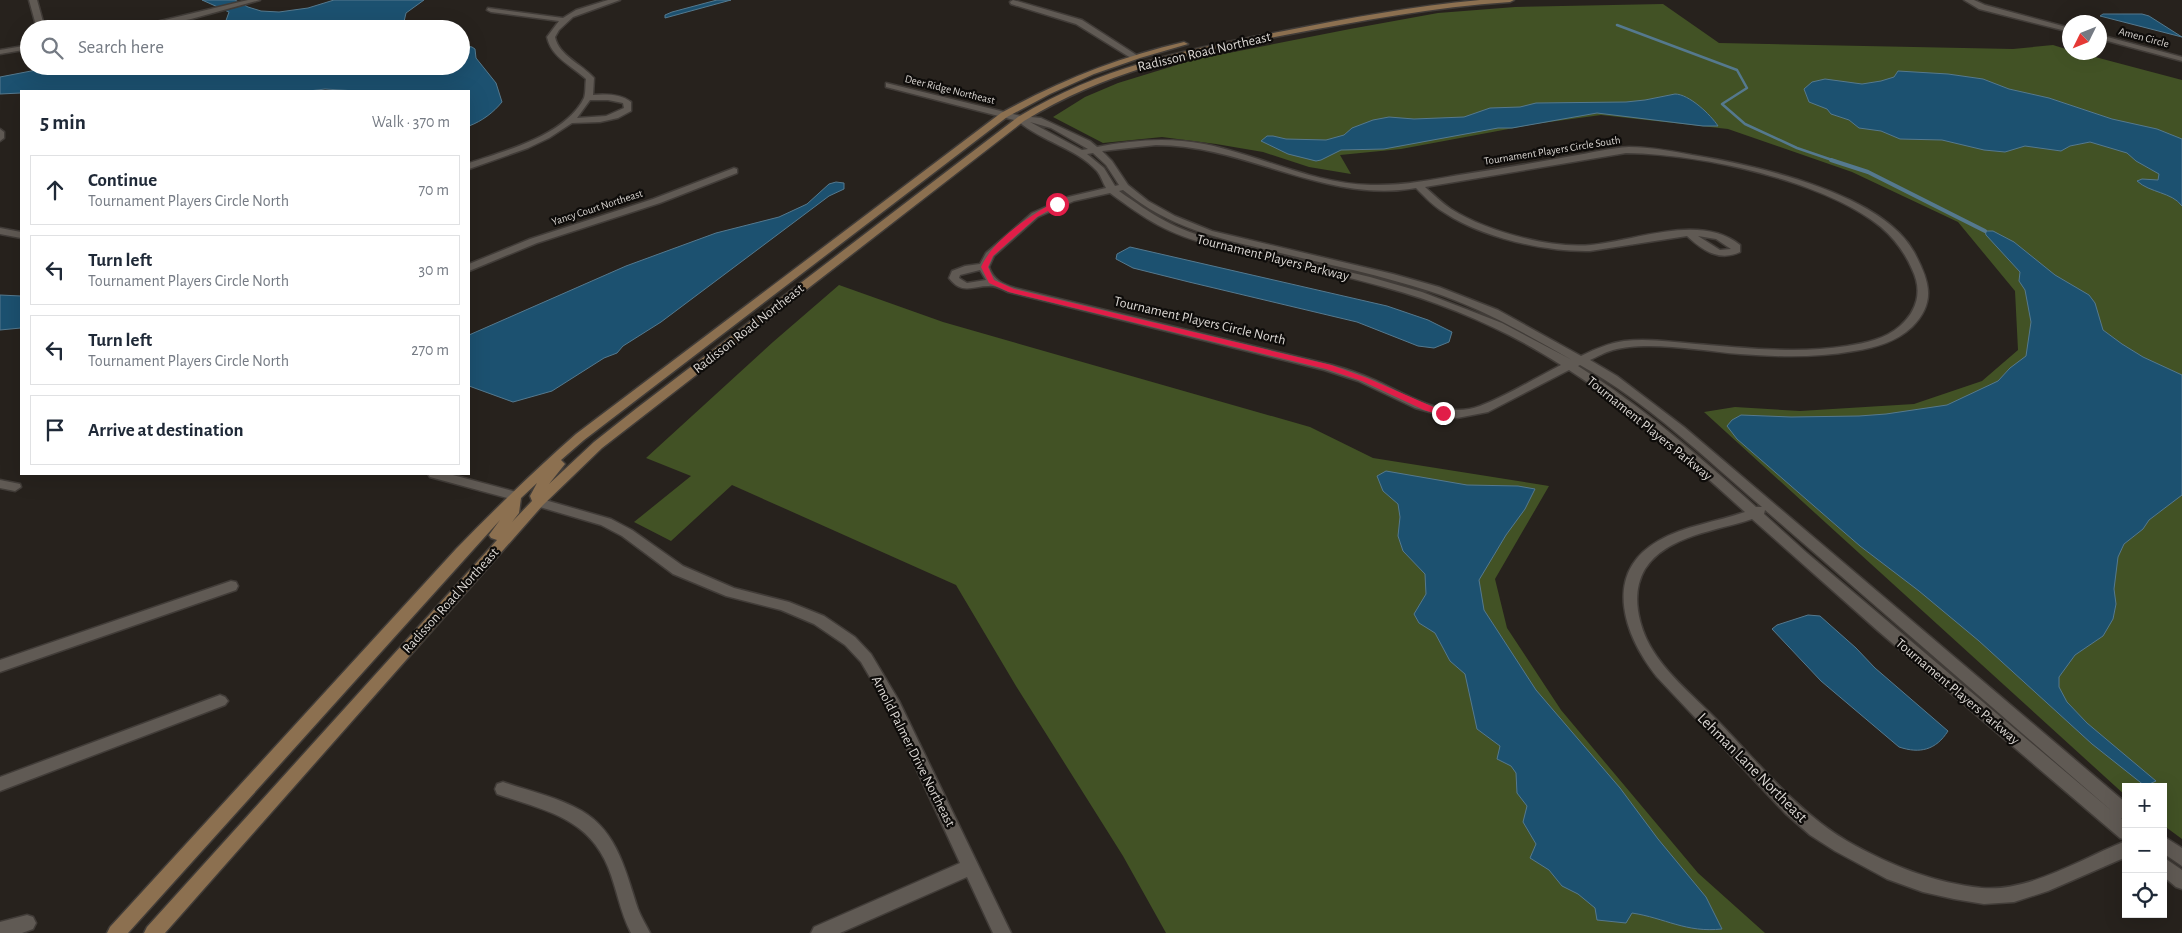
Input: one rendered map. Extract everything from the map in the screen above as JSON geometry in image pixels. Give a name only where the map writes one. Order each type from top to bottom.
[{"type":"main road","name":"Radisson Road Northeast","points":[[1199,41],[1428,0]]},
{"type":"main road","name":"Radisson Road Northeast","points":[[153,933],[538,502],[598,446],[641,411],[1021,119],[1088,83],[1176,54],[1426,7],[1510,0]]},
{"type":"main road","name":"Radisson Road Northeast","points":[[116,933],[348,679],[473,538],[515,496],[580,437],[1004,115],[1074,78],[1134,56],[1190,43]]},
{"type":"main road","points":[[538,502],[536,496],[550,473],[576,448],[580,437]]},
{"type":"main road","points":[[466,581],[467,568],[506,524],[515,504],[515,496]]},
{"type":"street","points":[[33,0],[38,20]]},
{"type":"street","points":[[173,20],[254,0]]},
{"type":"street","points":[[470,166],[544,138],[570,120],[584,106],[591,85],[590,78],[579,67],[558,52],[551,42],[553,31],[565,20],[584,10],[616,0]]},
{"type":"street","points":[[1968,0],[1992,9],[2062,28]]},
{"type":"street","points":[[1014,2],[1079,22],[1134,56]]},
{"type":"street","points":[[491,10],[565,20]]},
{"type":"street","name":"Amen Circle","points":[[2107,39],[2182,59]]},
{"type":"street","points":[[0,52],[20,49]]},
{"type":"street","name":"Deer Ridge Northeast","points":[[889,85],[1004,115]]},
{"type":"street","points":[[570,120],[600,120],[619,115],[628,109],[627,102],[622,100],[606,97],[588,98]]},
{"type":"street","name":"Tournament Players Parkway","points":[[1004,115],[1038,120],[1063,129],[1096,150],[1109,163],[1125,187],[1145,203],[1172,218],[1209,233],[1393,277],[1435,289],[1494,312],[1613,378],[1680,430],[1760,510],[1883,627],[2122,830]]},
{"type":"street","name":"Tournament Players Parkway","points":[[1021,119],[1028,126],[1063,142],[1080,153],[1100,170],[1112,190],[1154,221],[1187,236],[1386,284],[1432,299],[1514,333],[1590,378],[1760,510],[2122,810]]},
{"type":"street","points":[[0,132],[0,138]]},
{"type":"street","name":"Tournament Players Circle South","points":[[1080,153],[1147,143],[1180,143],[1211,148],[1348,186],[1373,189],[1418,185],[1626,150],[1657,152],[1751,168],[1785,176],[1813,187],[1862,211],[1885,227],[1906,247],[1919,270],[1925,289],[1923,303],[1916,317],[1900,332],[1883,340],[1857,348],[1816,354],[1758,354],[1642,344],[1616,346],[1568,366]]},
{"type":"street","name":"Yancy Court Northeast","points":[[470,268],[595,219],[672,195],[734,171]]},
{"type":"street","points":[[1418,185],[1440,205],[1465,220],[1551,246],[1571,249],[1590,248],[1670,234],[1689,233]]},
{"type":"street","points":[[984,267],[990,255],[1035,215],[1071,199],[1125,187]]},
{"type":"street","points":[[0,231],[20,234]]},
{"type":"street","points":[[984,267],[991,282],[977,286],[967,286],[958,284],[954,278],[956,273],[965,269],[984,267]]},
{"type":"street","name":"Tournament Players Circle North","points":[[991,282],[1012,290],[1328,367],[1365,380],[1427,409],[1443,413],[1471,414],[1568,366]]},
{"type":"street","points":[[438,475],[515,496]]},
{"type":"street","points":[[0,484],[15,488]]},
{"type":"street","name":"Arnold Palmer Drive Northeast","points":[[538,502],[606,522],[627,532],[678,570],[731,592],[784,606],[819,620],[850,641],[866,658],[894,705],[1002,933]]},
{"type":"street","name":"Lehman Lane Northeast","points":[[1760,510],[1675,538],[1646,556],[1636,570],[1631,585],[1632,618],[1638,637],[1648,655],[1662,673],[1791,808],[1816,830],[1841,846],[1893,873],[1924,884],[1984,896],[2014,894],[2042,885],[2122,851]]},
{"type":"street","points":[[0,666],[231,586]]},
{"type":"street","points":[[0,784],[220,701]]},
{"type":"street","points":[[503,789],[576,815],[593,830],[606,846],[616,865],[632,914],[641,933]]},
{"type":"street","points":[[2167,846],[2182,858]]},
{"type":"street","points":[[820,933],[971,867]]},
{"type":"street","points":[[2167,868],[2182,881]]},
{"type":"street","points":[[0,931],[27,923]]},
{"type":"green space","points":[[1663,4],[1719,43],[2013,49],[2053,45],[2062,48],[2062,60],[2106,60],[2182,80],[2182,839],[2167,828],[2167,783],[2122,783],[2122,792],[1704,412],[1735,407],[1800,411],[1914,404],[1982,381],[2018,350],[2015,291],[1958,222],[1852,172],[1728,129],[1601,115],[1535,124],[1401,149],[1340,155],[1351,174],[1309,167],[1263,152],[1162,137],[1103,143],[1053,117],[1085,97],[1118,83],[1193,60],[1438,13],[1515,7]]},
{"type":"green space","points":[[839,285],[943,322],[1310,427],[1373,458],[1549,486],[1495,579],[1507,628],[1561,710],[1698,873],[1765,933],[1166,933],[1123,856],[1016,686],[956,585],[732,485],[671,541],[634,522],[691,476],[646,458],[773,342]]},
{"type":"water","points":[[202,0],[235,0],[261,11],[279,12],[308,8],[334,0],[424,0],[406,13],[404,20],[226,20],[229,12]]},
{"type":"water","points":[[717,0],[731,0],[665,18],[665,15],[672,12]]},
{"type":"water","points":[[2142,14],[2149,16],[2182,37],[2107,18],[2107,15],[2102,15]]},
{"type":"water","points":[[470,47],[475,49],[476,58],[496,83],[502,102],[487,116],[470,126],[470,90],[20,90],[20,93],[0,94],[0,77],[20,73],[20,75],[470,75]]},
{"type":"water","points":[[1898,71],[1948,74],[1983,79],[2009,89],[2049,98],[2112,119],[2157,129],[2182,139],[2182,206],[2173,198],[2148,188],[2137,181],[2142,179],[2158,180],[2159,174],[2136,161],[2127,153],[2090,142],[2070,146],[2061,151],[2025,146],[2005,152],[1984,150],[1942,140],[1900,139],[1881,131],[1859,128],[1849,120],[1831,114],[1827,109],[1809,102],[1804,89],[1812,82],[1825,79],[1862,84],[1881,81],[1894,77]]},
{"type":"water","points":[[1675,94],[1687,97],[1693,101],[1718,126],[1703,126],[1597,113],[1512,128],[1498,128],[1384,149],[1341,150],[1316,161],[1288,154],[1261,141],[1267,136],[1286,139],[1326,140],[1344,135],[1352,128],[1373,120],[1389,117],[1414,119],[1464,117],[1490,108],[1520,107],[1536,103],[1626,102]]},
{"type":"water","points":[[836,182],[844,183],[844,189],[829,196],[661,322],[623,346],[617,353],[604,358],[552,391],[513,402],[470,386],[470,335],[626,266],[716,233],[779,217],[807,204],[829,184]]},
{"type":"water","points":[[1985,231],[1993,231],[2014,242],[2055,275],[2089,295],[2095,303],[2103,330],[2143,357],[2182,375],[2182,495],[2149,520],[2143,529],[2124,544],[2118,557],[2114,589],[2116,604],[2113,619],[2103,636],[2075,655],[2059,677],[2059,687],[2067,702],[2087,723],[2156,781],[2152,783],[2141,783],[2092,744],[1979,641],[1919,591],[1860,546],[1737,439],[1727,426],[1732,420],[1741,415],[1791,417],[1859,416],[1947,405],[1998,381],[2010,368],[2026,356],[2031,322],[2025,290],[2019,281],[2020,272],[1986,235]]},
{"type":"water","points":[[1130,247],[1387,306],[1428,320],[1452,332],[1449,342],[1434,348],[1418,346],[1357,322],[1133,268],[1116,259],[1117,254]]},
{"type":"water","points":[[0,295],[20,296],[20,328],[0,330]]},
{"type":"water","points":[[1386,471],[1467,485],[1518,486],[1535,489],[1525,509],[1506,535],[1479,580],[1484,610],[1536,690],[1620,788],[1658,839],[1706,897],[1722,929],[1697,929],[1632,913],[1626,923],[1597,920],[1595,908],[1578,894],[1562,886],[1549,870],[1530,858],[1536,844],[1523,822],[1527,806],[1517,793],[1516,773],[1511,766],[1497,759],[1500,746],[1477,729],[1465,674],[1450,661],[1435,633],[1419,623],[1414,614],[1426,594],[1425,574],[1403,551],[1398,536],[1400,517],[1398,504],[1383,491],[1377,476]]},
{"type":"water","points":[[1808,615],[1820,616],[1875,668],[1948,731],[1943,737],[1927,749],[1914,750],[1899,747],[1821,681],[1772,629],[1777,625]]},
{"type":"waterway","points":[[1617,25],[1737,70],[1747,88],[1722,104],[1745,124],[1797,148],[1835,161]]},
{"type":"waterway","points":[[1831,160],[1868,172],[1985,231]]},
{"type":"route","points":[[1057,204],[1035,215],[990,255],[984,267],[985,273],[991,282],[1012,290],[1306,360],[1365,380],[1427,409],[1443,413]]}]
